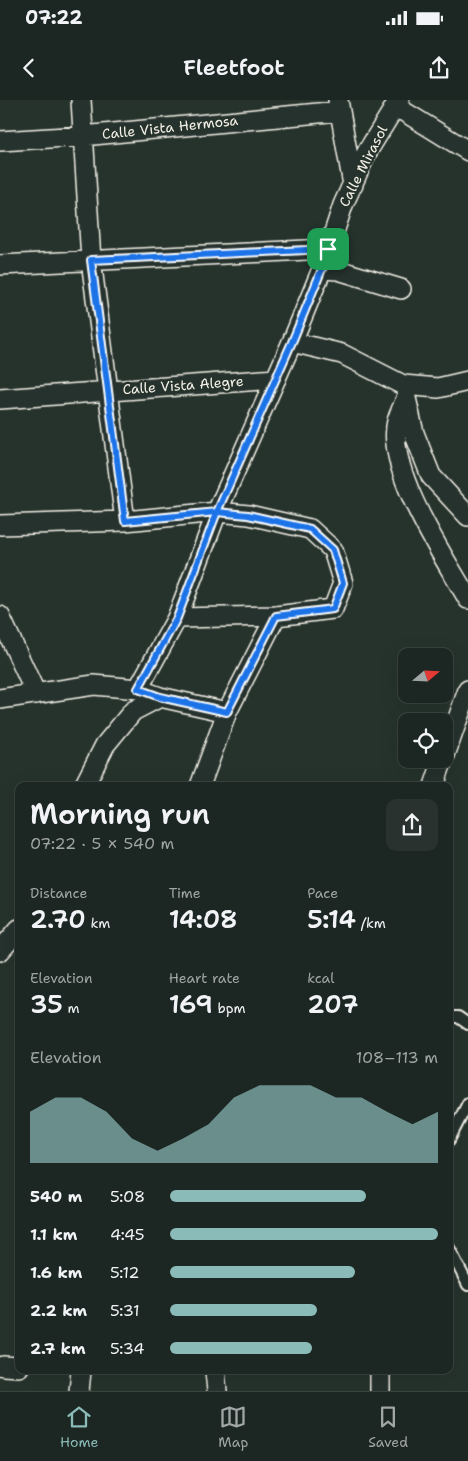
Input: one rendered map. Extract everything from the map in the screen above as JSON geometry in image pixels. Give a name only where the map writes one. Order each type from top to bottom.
[{"type":"street","points":[[81,100],[91,260],[125,521]]},
{"type":"street","points":[[397,103],[468,151]]},
{"type":"street","name":"Calle Mirasol","points":[[138,689],[177,618],[217,512],[322,269],[343,205],[368,152],[397,103]]},
{"type":"street","points":[[339,105],[353,185]]},
{"type":"street","name":"Calle Vista Hermosa","points":[[0,141],[83,136],[339,105]]},
{"type":"street","points":[[0,265],[328,249]]},
{"type":"street","points":[[322,269],[338,270],[401,289]]},
{"type":"street","points":[[292,342],[342,354],[404,392],[438,388],[468,381]]},
{"type":"street","name":"Calle Vista Alegre","points":[[0,399],[276,378]]},
{"type":"street","points":[[404,392],[414,433],[431,476],[468,516]]},
{"type":"street","points":[[404,392],[397,422],[398,461],[423,522],[468,599]]},
{"type":"street","points":[[0,526],[125,521],[217,512],[248,515],[310,529],[333,550],[343,583],[333,609],[276,616],[177,618]]},
{"type":"street","points":[[0,616],[5,636],[36,694]]},
{"type":"street","points":[[201,782],[227,712],[276,616]]},
{"type":"street","points":[[0,700],[94,685],[138,689],[160,697],[227,712]]},
{"type":"street","points":[[453,732],[468,690]]},
{"type":"street","points":[[86,782],[105,745],[133,711],[160,697]]},
{"type":"street","points":[[435,782],[440,768]]},
{"type":"street","points":[[0,951],[15,934]]},
{"type":"street","points":[[79,1391],[82,1374]]},
{"type":"street","points":[[215,1374],[217,1391]]},
{"type":"street","points":[[380,1374],[380,1391]]},
{"type":"lane","points":[[453,1017],[458,1017],[468,1024]]},
{"type":"lane","points":[[453,1132],[468,1103]]},
{"type":"lane","points":[[453,1256],[468,1285]]},
{"type":"route","points":[[328,249],[91,260],[125,521],[217,512],[248,515],[310,529],[333,550],[343,583],[333,609],[276,616],[227,712],[160,697],[138,689],[177,618],[217,512],[292,342],[322,269],[328,249]]}]
